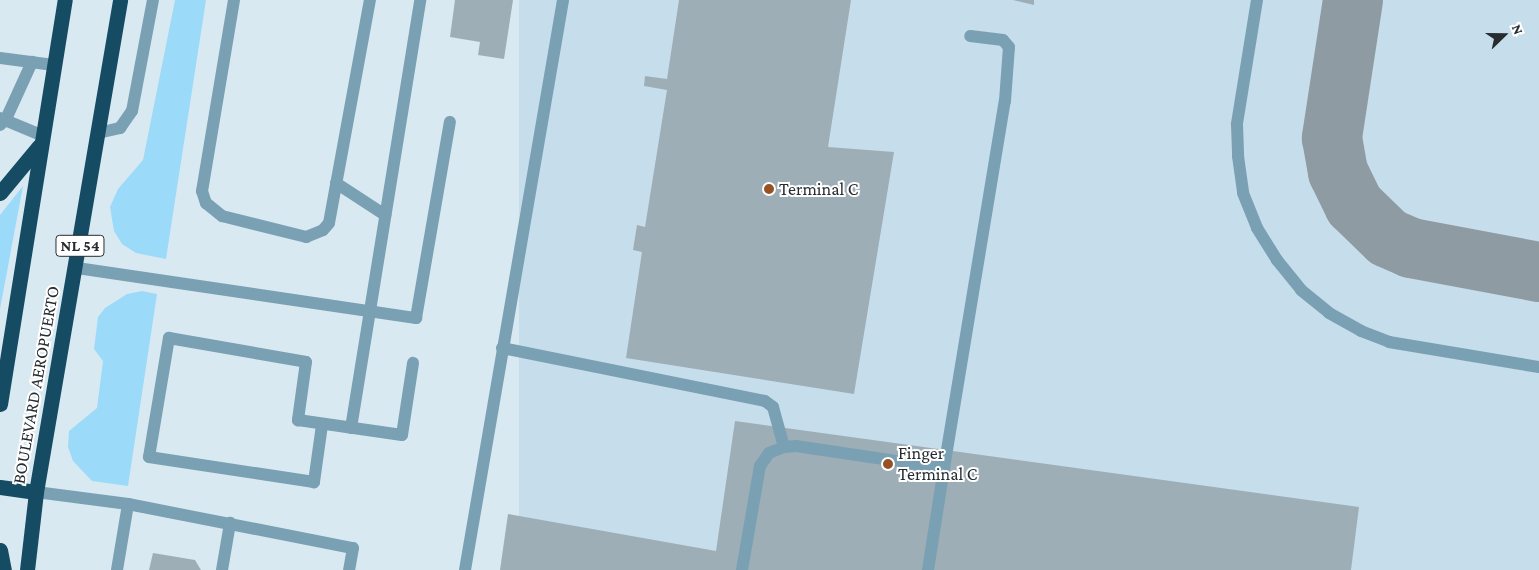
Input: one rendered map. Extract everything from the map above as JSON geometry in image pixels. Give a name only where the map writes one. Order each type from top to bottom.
[{"type":"highway","name":"BOULEVARD AEROPUERTO","points":[[0,404],[40,140],[64,0]]},
{"type":"highway","name":"BOULEVARD AEROPUERTO","points":[[27,570],[36,492],[77,268],[120,0]]},
{"type":"highway","points":[[0,193],[40,140]]},
{"type":"highway","points":[[0,487],[36,492]]},
{"type":"highway","points":[[0,550],[4,570]]},
{"type":"lane","points":[[98,134],[120,128],[132,111],[154,0]]},
{"type":"lane","points":[[234,0],[202,191],[206,202],[222,216],[306,237],[323,230],[329,223],[370,0]]},
{"type":"lane","points":[[351,428],[368,312],[420,0]]},
{"type":"lane","points":[[465,570],[562,0]]},
{"type":"lane","points":[[1257,0],[1237,124],[1238,156],[1243,193],[1258,228],[1277,260],[1301,290],[1329,313],[1361,331],[1389,342],[1539,368]]},
{"type":"lane","points":[[928,570],[1003,110],[1009,47],[1003,40],[970,36]]},
{"type":"lane","points":[[0,58],[54,65]]},
{"type":"lane","points":[[32,62],[2,121],[40,140]]},
{"type":"lane","points":[[77,268],[416,318],[450,122]]},
{"type":"lane","points":[[336,183],[385,215]]},
{"type":"lane","points":[[322,425],[314,482],[149,457],[169,338],[306,362],[298,420],[322,425],[402,435],[414,364]]},
{"type":"lane","points":[[502,348],[765,401],[773,407],[784,446]]},
{"type":"lane","points":[[742,570],[760,466],[769,453],[784,446],[944,468]]},
{"type":"lane","points":[[36,492],[128,504],[353,548],[349,570]]},
{"type":"lane","points":[[117,570],[128,504]]},
{"type":"lane","points":[[222,570],[230,523]]},
{"type":"shaded area","points":[[175,0],[206,0],[166,259],[136,253],[122,244],[114,231],[110,207],[118,189],[143,160]]},
{"type":"shaded area","points":[[519,0],[1539,0],[1539,570],[519,570]]},
{"type":"shaded area","points":[[23,186],[0,309],[0,215]]},
{"type":"shaded area","points":[[142,291],[157,294],[128,486],[92,481],[73,461],[68,447],[69,431],[97,408],[103,361],[94,349],[98,317],[105,308],[127,294]]},
{"type":"building","points":[[455,0],[513,0],[504,59],[478,55],[480,42],[450,37]]},
{"type":"building","name":"Terminal C","points":[[679,0],[851,0],[828,147],[894,152],[854,394],[626,358],[642,252],[633,250],[637,225],[645,227],[667,90],[644,86],[645,76],[667,79]]},
{"type":"building","points":[[1013,0],[1034,0],[1034,5]]},
{"type":"building","name":"Finger Terminal C","points":[[735,421],[1359,507],[1351,570],[500,570],[508,514],[716,551]]},
{"type":"building","points":[[153,553],[195,560],[201,570],[149,570]]},
{"type":"taxiway","points":[[1353,0],[1332,138],[1338,172],[1354,205],[1388,238],[1411,248],[1539,272]]},
{"type":"place","name":"Terminal C","points":[[769,189]]},
{"type":"place","name":"Finger Terminal C","points":[[888,464]]}]
